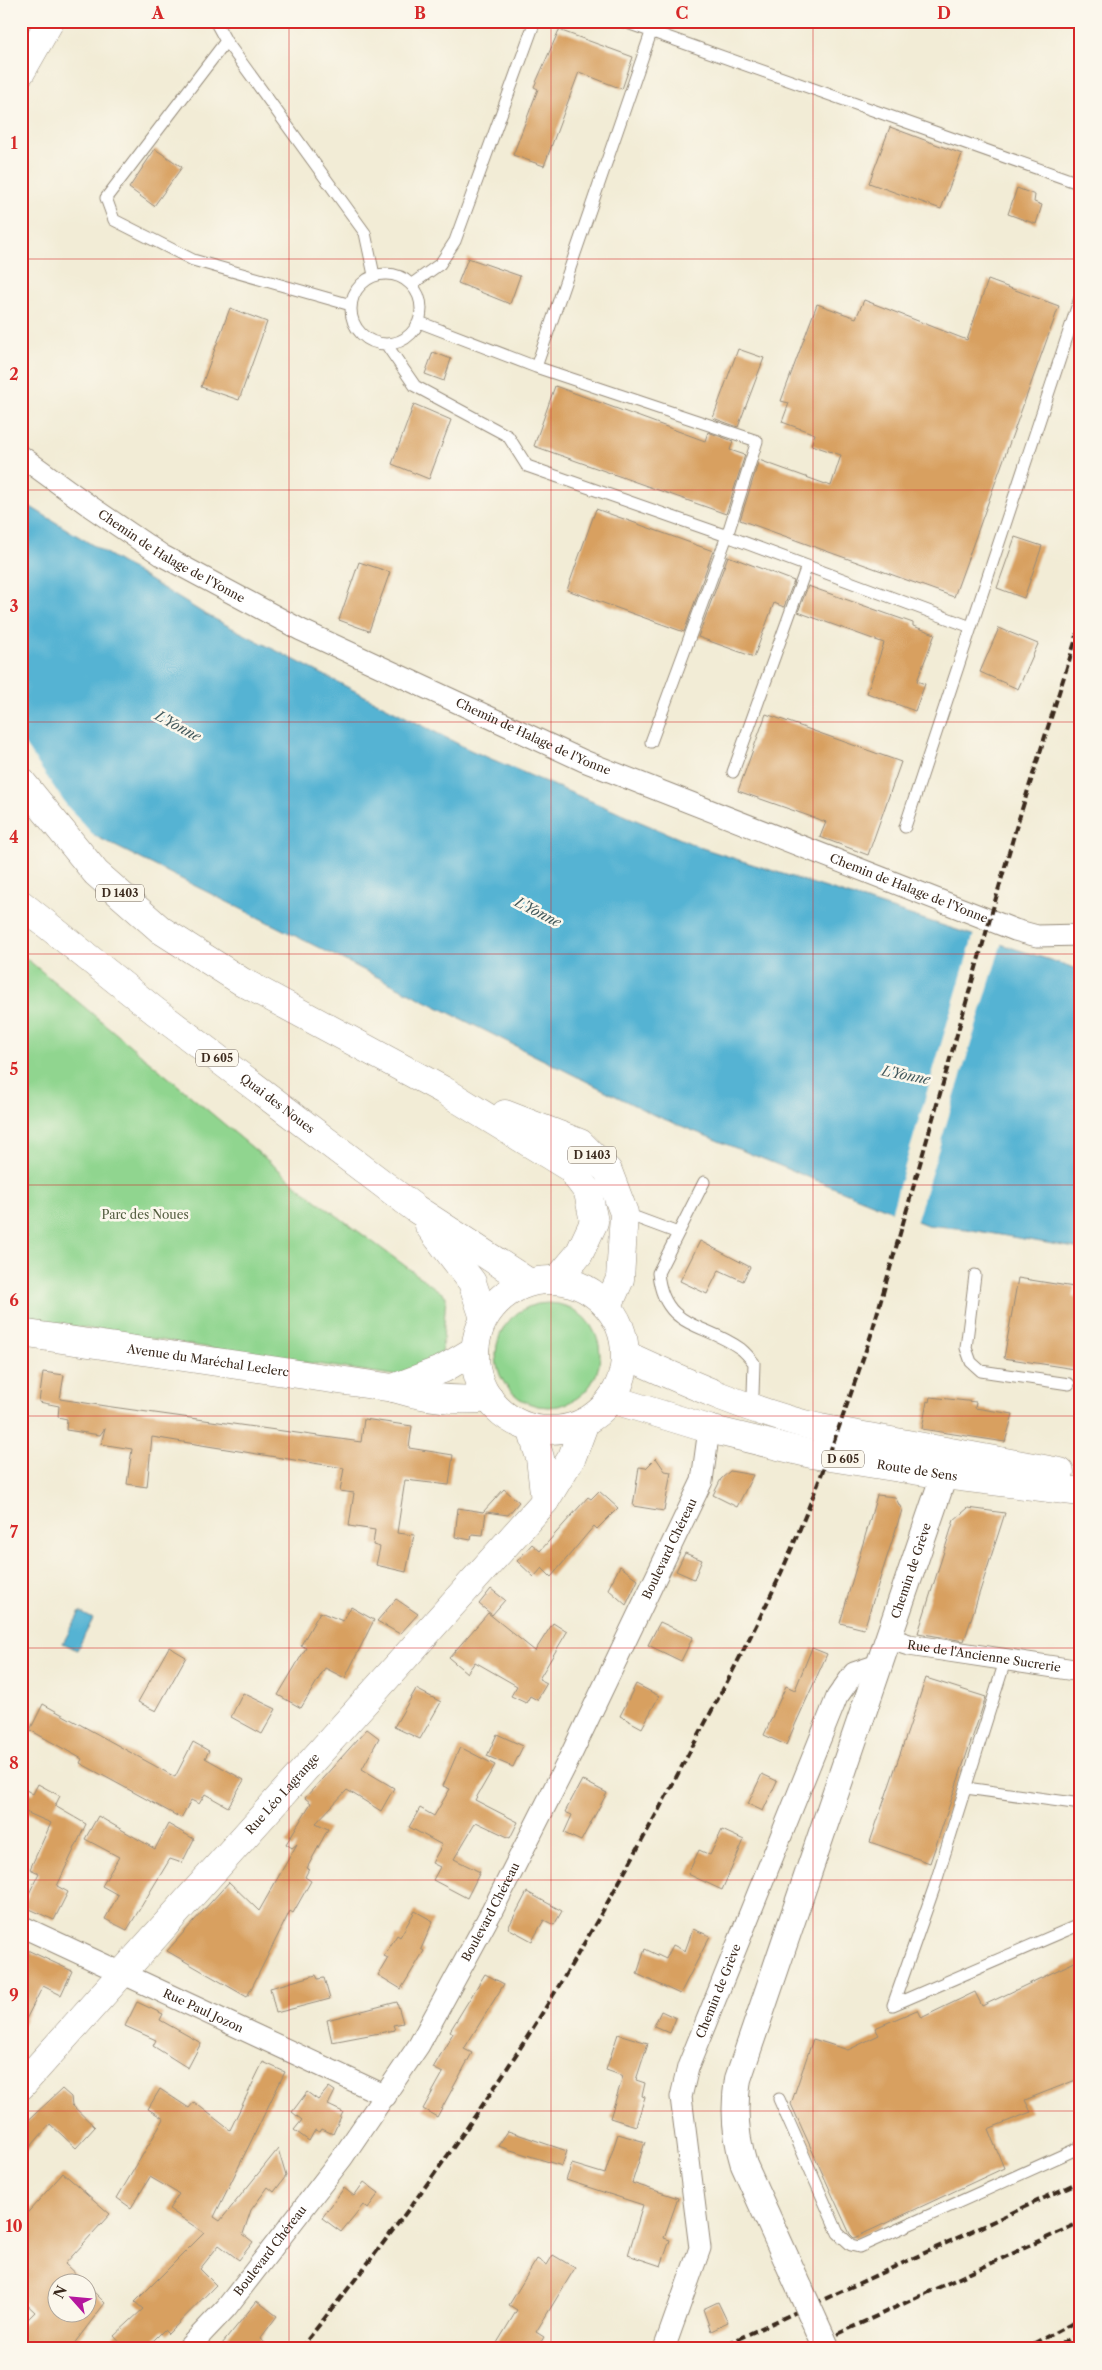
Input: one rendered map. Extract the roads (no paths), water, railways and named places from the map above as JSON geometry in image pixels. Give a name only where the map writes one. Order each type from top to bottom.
[{"type":"main road","points":[[21,72],[50,21]]},
{"type":"main road","name":"D 1403","points":[[21,781],[96,873],[161,930],[240,981],[443,1090],[570,1168],[588,1192],[594,1222],[578,1254],[558,1279]]},
{"type":"main road","name":"Quai des Noues","points":[[21,904],[155,1011],[416,1209]]},
{"type":"main road","name":"D 1403","points":[[443,1090],[580,1143],[608,1172],[624,1213],[620,1279],[608,1306]]},
{"type":"main road","name":"D 605","points":[[416,1209],[528,1282]]},
{"type":"main road","name":"D 605","points":[[416,1209],[472,1282],[484,1318]]},
{"type":"main road","points":[[558,1279],[586,1288],[608,1306],[621,1329],[626,1355],[622,1378],[611,1399],[599,1412],[585,1422],[568,1428],[549,1430],[531,1428],[507,1416],[488,1398],[480,1384],[475,1350],[484,1318],[495,1302],[510,1290],[528,1282],[558,1279]]},
{"type":"main road","name":"Avenue du Maréchal Leclerc","points":[[21,1333],[393,1388],[419,1396],[451,1400],[488,1398]]},
{"type":"main road","points":[[393,1388],[443,1369],[475,1350]]},
{"type":"main road","name":"Route de Sens","points":[[626,1355],[726,1400],[782,1419],[820,1428],[1081,1476]]},
{"type":"main road","name":"Route de Sens","points":[[611,1399],[709,1429],[811,1454],[944,1475],[1081,1492]]},
{"type":"main road","name":"Rue Léo Lagrange","points":[[21,2086],[545,1501],[569,1464],[585,1422]]},
{"type":"main road","points":[[531,1428],[540,1458],[545,1501]]},
{"type":"street","name":"Chemin de Halage de l'Yonne","points":[[21,456],[163,556],[301,630],[576,757],[1015,930],[1038,936],[1081,935]]},
{"type":"street","name":"Boulevard Chéreau","points":[[187,2349],[226,2308],[342,2158],[419,2045],[492,1912],[569,1759],[702,1481],[709,1429]]},
{"type":"street","name":"Chemin de Grève","points":[[827,2349],[744,2165],[735,2127],[734,2105],[738,2079],[745,2057],[944,1475]]},
{"type":"street","name":"Rue de l'Ancienne Sucrerie","points":[[887,1638],[909,1644],[1081,1670]]},
{"type":"street","name":"Chemin de Grève","points":[[664,2349],[700,2248],[681,2097],[688,2067],[837,1697],[854,1673],[878,1665]]},
{"type":"street","name":"Rue Paul Jozon","points":[[21,1926],[122,1975],[386,2096]]},
{"type":"lane","points":[[215,21],[226,40],[365,233],[374,275]]},
{"type":"lane","points":[[412,284],[440,264],[454,241],[535,21]]},
{"type":"lane","points":[[622,21],[651,33],[1081,184]]},
{"type":"lane","points":[[536,367],[655,21]]},
{"type":"lane","points":[[226,40],[106,198],[114,220],[192,260],[351,305]]},
{"type":"lane","points":[[394,274],[412,284],[421,302],[419,322],[406,338],[386,344],[372,341],[360,332],[354,324],[351,305],[358,287],[374,275],[394,274]]},
{"type":"lane","points":[[905,827],[1081,295]]},
{"type":"lane","points":[[419,322],[536,367],[757,441],[727,536],[651,742]]},
{"type":"lane","points":[[386,344],[415,386],[508,436],[527,466],[727,536],[971,627]]},
{"type":"lane","points":[[733,772],[807,566]]},
{"type":"lane","points":[[704,1182],[658,1273],[660,1289],[667,1305],[678,1317],[740,1349],[754,1363],[753,1394]]},
{"type":"lane","points":[[624,1213],[678,1233]]},
{"type":"lane","points":[[975,1275],[966,1348],[971,1362],[981,1371],[1069,1384]]},
{"type":"lane","points":[[1006,1658],[966,1788],[893,2005],[1081,1924]]},
{"type":"lane","points":[[966,1788],[1081,1804]]},
{"type":"lane","points":[[779,2099],[838,2234],[851,2245],[859,2247],[1081,2147]]},
{"type":"water","name":"L'Yonne","points":[[21,501],[203,613],[470,750],[702,848],[1081,970],[1081,1249],[966,1229],[927,1225],[654,1115],[21,799]]},
{"type":"water","points":[[80,1612],[93,1619],[77,1650],[63,1643]]},
{"type":"railway","points":[[300,2349],[422,2191],[490,2094],[541,2015],[635,1853],[730,1677],[777,1582],[827,1460],[871,1335],[1016,828],[1081,623]]},
{"type":"railway","points":[[716,2349],[1081,2181]]},
{"type":"railway","points":[[805,2349],[1081,2222]]},
{"type":"railway","points":[[1023,2349],[1081,2319]]},
{"type":"railway","points":[[1051,2349],[1081,2333]]},
{"type":"park label","name":"Parc des Noues","points":[[145,1215]]}]
